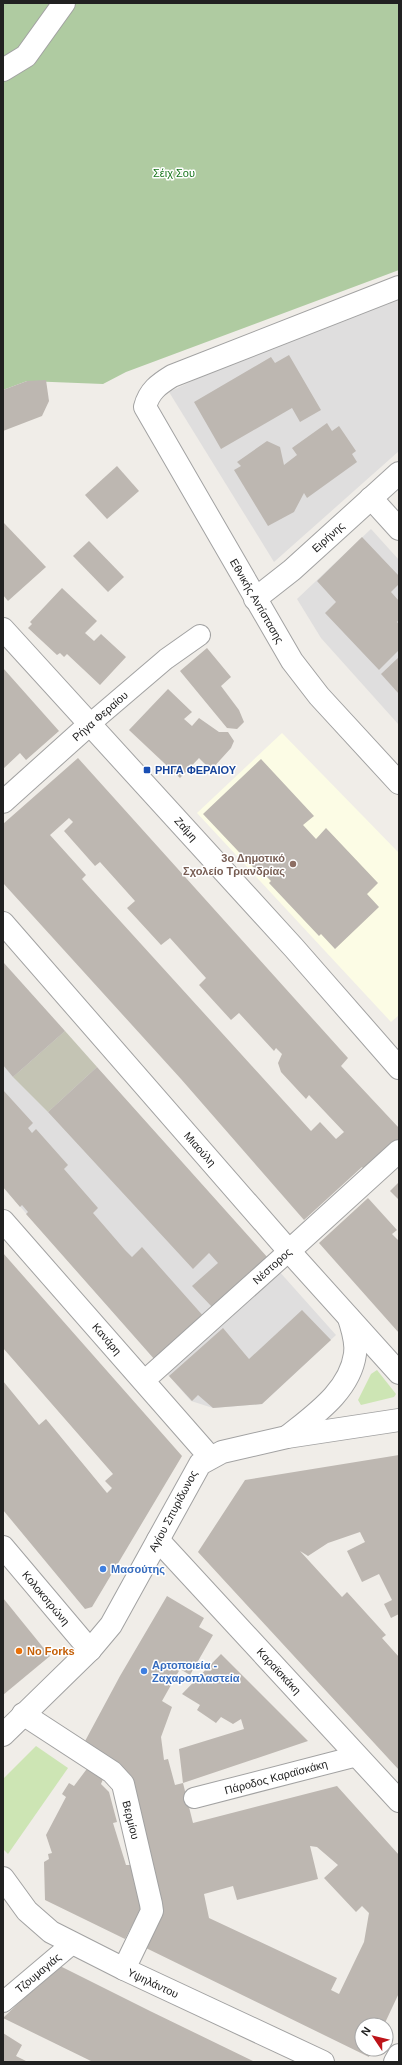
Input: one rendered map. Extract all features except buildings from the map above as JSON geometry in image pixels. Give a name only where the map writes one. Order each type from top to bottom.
[{"type":"street","points":[[3,70],[26,56],[64,3]]},
{"type":"street","name":"Εθνικής Αντίστασης","points":[[399,288],[172,376],[155,388],[147,400],[145,407],[292,661],[310,685],[399,783]]},
{"type":"street","name":"Ειρήνης","points":[[255,599],[292,570],[399,472]]},
{"type":"street","points":[[371,498],[399,529]]},
{"type":"street","name":"Ζαΐμη","points":[[3,629],[91,723],[334,992],[399,1068]]},
{"type":"street","name":"Ρήγα Φεραίου","points":[[3,802],[91,723],[166,659],[200,635]]},
{"type":"street","name":"Μιαούλη","points":[[3,923],[289,1251],[399,1373]]},
{"type":"street","name":"Νέστορος","points":[[144,1381],[399,1151]]},
{"type":"street","name":"Κανάρη","points":[[3,1221],[210,1456]]},
{"type":"street","points":[[287,1437],[328,1402],[347,1378],[355,1353],[354,1337],[348,1317]]},
{"type":"street","name":"Αγίου Σπυρίδωνος","points":[[3,1735],[90,1650],[110,1625],[158,1540],[195,1470],[210,1456],[287,1437],[399,1420]]},
{"type":"street","name":"Καραϊσκάκη","points":[[158,1540],[399,1801]]},
{"type":"street","name":"Κολοκοτρώνη","points":[[3,1547],[90,1650]]},
{"type":"street","name":"Βερμίου","points":[[24,1714],[112,1772],[123,1784],[152,1904],[152,1911],[124,1969]]},
{"type":"street","name":"Πάροδος Καραϊσκάκη","points":[[194,1798],[357,1756]]},
{"type":"street","name":"Υψηλάντου","points":[[3,1878],[35,1919],[51,1932],[124,1969],[323,2062]]},
{"type":"street","name":"Τζουμαγιάς","points":[[3,2002],[73,1943]]},
{"type":"street","points":[[396,2062],[399,2054]]},
{"type":"shaded area","points":[[399,294],[399,451],[274,562],[169,392],[318,321]]},
{"type":"shaded area","points":[[371,529],[399,560],[399,725],[321,638],[297,599]]},
{"type":"shaded area","points":[[282,733],[399,853],[399,1015],[391,1022],[197,813]]},
{"type":"shaded area","points":[[3,962],[336,1335],[262,1404],[213,1408],[191,1401],[3,1187]]},
{"type":"shaded area","points":[[65,1031],[97,1067],[48,1112],[13,1077]]},
{"type":"green space","name":"Σέιχ Σου","points":[[3,3],[399,3],[399,270],[126,372],[103,384],[27,381],[3,390]]},
{"type":"green space","points":[[377,1370],[396,1394],[394,1397],[361,1405],[358,1400],[371,1374]]},
{"type":"green space","points":[[36,1746],[68,1768],[8,1854],[3,1849],[3,1779]]},
{"type":"place","name":"ΡΗΓΑ ΦΕΡΑΙΟΥ","points":[[147,770]]},
{"type":"place","name":"3ο Δημοτικό Σχολείο Τριανδρίας","points":[[293,864]]},
{"type":"place","name":"Μασούτης","points":[[103,1569]]},
{"type":"place","name":"No Forks","points":[[19,1651]]},
{"type":"place","name":"Αρτοποιεία - Ζαχαροπλαστεία","points":[[144,1671]]}]
